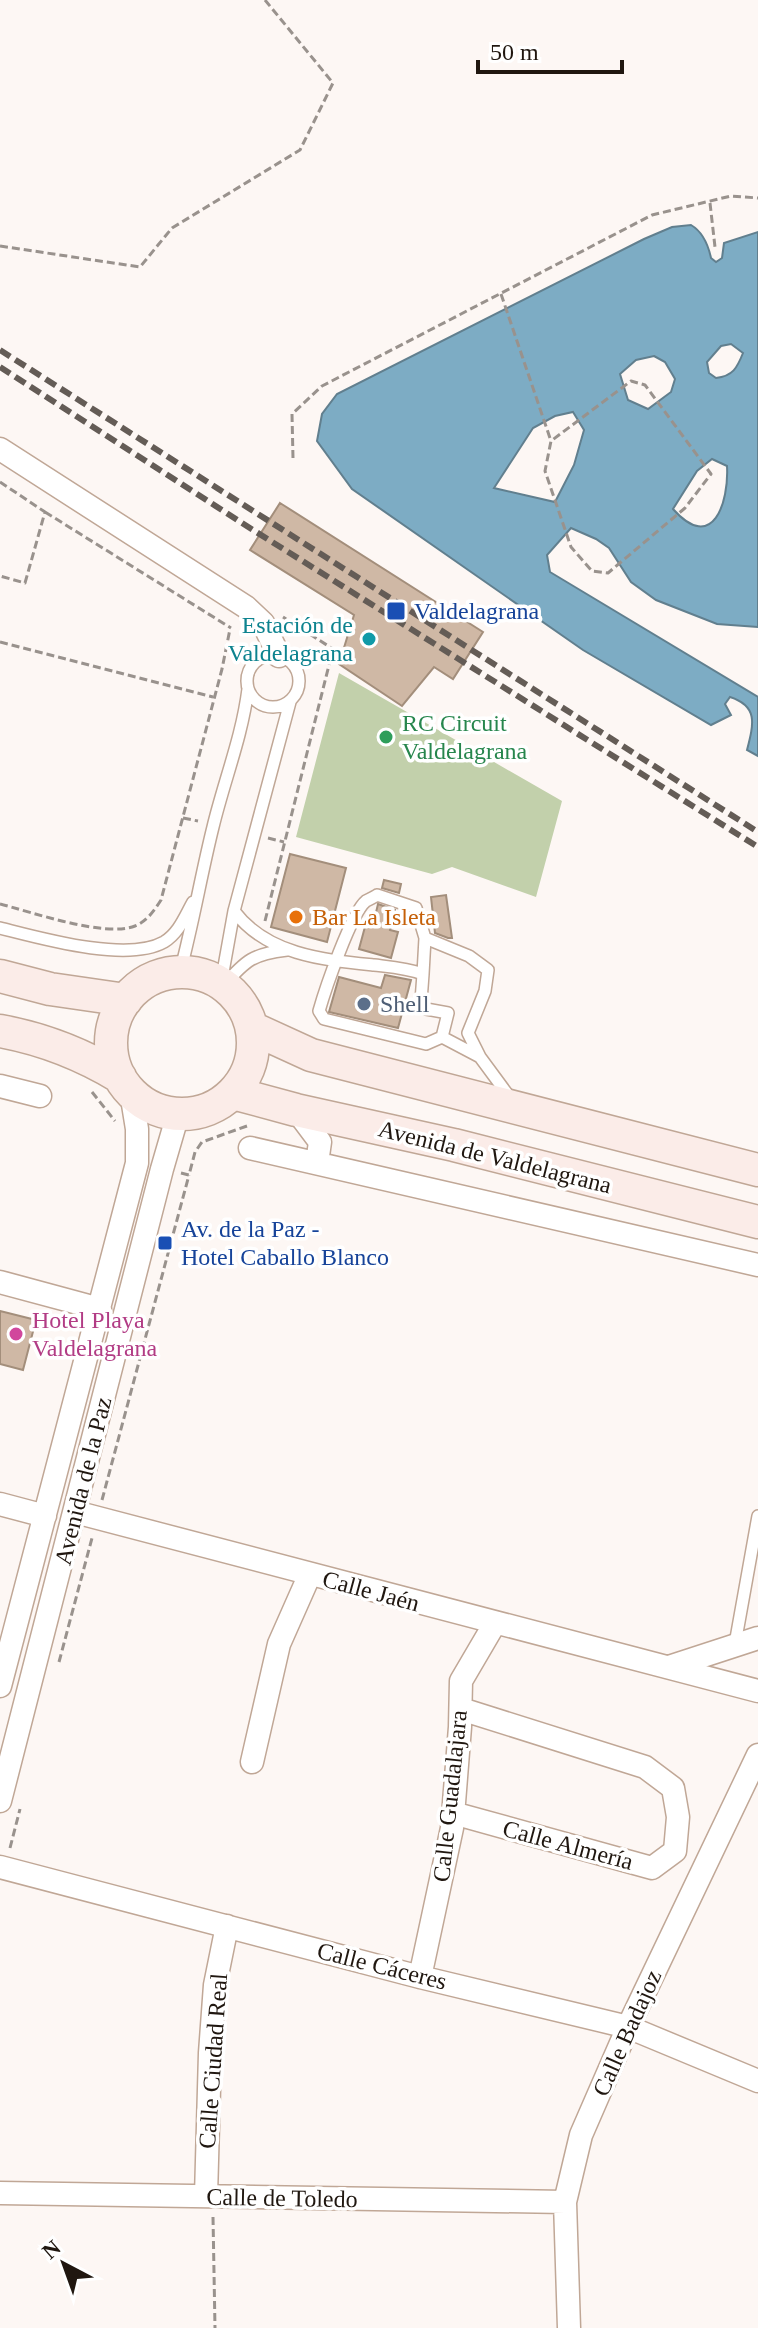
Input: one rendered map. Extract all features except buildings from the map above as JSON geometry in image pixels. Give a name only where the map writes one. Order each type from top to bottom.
[{"type":"main road","points":[[0,1031],[39,1038],[90,1059],[146,1104],[161,1111],[178,1114],[202,1111],[233,1093],[246,1074],[253,1052],[252,1028],[237,997],[222,984],[201,974],[180,972],[159,976],[141,986],[126,1000],[116,1019],[111,1039],[113,1059],[125,1085]]},
{"type":"main road","points":[[0,976],[39,987],[126,1000]]},
{"type":"main road","points":[[252,1028],[311,1055],[758,1170]]},
{"type":"main road","name":"Avenida de Valdelagrana","points":[[233,1093],[758,1222]]},
{"type":"street","points":[[0,449],[246,607],[263,623],[279,656]]},
{"type":"street","name":"Avenida de la Paz","points":[[0,1686],[137,1163],[137,1129],[125,1085]]},
{"type":"street","points":[[0,1086],[40,1096]]},
{"type":"street","points":[[296,1110],[320,1142],[317,1163]]},
{"type":"street","name":"Avenida de la Paz","points":[[0,1801],[178,1114]]},
{"type":"street","points":[[250,1148],[758,1265]]},
{"type":"street","points":[[0,1282],[100,1309]]},
{"type":"street","points":[[0,1504],[45,1516]]},
{"type":"street","name":"Calle Jaén","points":[[75,1512],[758,1691]]},
{"type":"street","points":[[252,1762],[279,1644],[310,1574]]},
{"type":"street","name":"Calle Guadalajara","points":[[420,1977],[440,1890],[453,1813],[461,1681],[495,1623]]},
{"type":"street","points":[[669,1667],[748,1640]]},
{"type":"street","name":"Calle Almería","points":[[453,1813],[652,1868],[675,1851],[678,1817],[673,1788],[645,1767],[461,1709]]},
{"type":"street","name":"Calle Badajoz","points":[[569,2328],[565,2202],[581,2135],[628,2027],[758,1756]]},
{"type":"street","name":"Calle Cáceres","points":[[0,1867],[420,1977],[628,2027],[758,2081]]},
{"type":"street","name":"Calle Ciudad Real","points":[[210,2197],[211,2040],[215,1985],[227,1926]]},
{"type":"street","name":"Calle de Toledo","points":[[0,2193],[565,2202]]},
{"type":"lane","points":[[180,972],[214,825],[244,723],[247,677],[259,659],[269,655],[279,656],[293,664],[299,679],[253,835],[234,911],[222,984]]},
{"type":"lane","points":[[248,689],[257,702],[265,706],[274,708],[290,702]]},
{"type":"lane","points":[[0,928],[105,949],[134,950],[164,942],[179,928],[200,887]]},
{"type":"lane","points":[[377,895],[416,908],[425,938],[421,1001],[426,1009],[448,1013],[442,1037],[426,1044],[324,1019],[319,1011],[330,973],[360,908],[367,900],[377,895]]},
{"type":"lane","points":[[234,911],[253,932],[287,950],[337,961],[411,969],[423,974]]},
{"type":"lane","points":[[425,938],[469,956],[488,970],[485,991],[468,1033],[480,1057],[517,1107]]},
{"type":"lane","points":[[222,984],[244,962],[266,953],[287,950]]},
{"type":"lane","points":[[0,964],[29,976],[39,987]]},
{"type":"lane","points":[[442,1037],[480,1057]]},
{"type":"lane","points":[[339,1120],[379,1141]]},
{"type":"lane","points":[[461,1160],[534,1166]]},
{"type":"lane","points":[[748,1640],[758,1516]]},
{"type":"path","points":[[0,246],[140,267],[172,228],[300,150],[333,83],[265,0]]},
{"type":"path","points":[[293,458],[292,414],[322,386],[652,215],[731,196],[758,198]]},
{"type":"path","points":[[710,201],[715,247]]},
{"type":"path","points":[[501,294],[551,441],[545,471],[571,547],[592,571],[608,573],[685,508],[711,474],[645,385],[631,381],[551,441]]},
{"type":"path","points":[[0,482],[230,629]]},
{"type":"path","points":[[0,576],[25,583],[45,512]]},
{"type":"path","points":[[0,904],[91,927],[116,929],[135,926],[149,917],[161,900],[230,629],[246,607]]},
{"type":"path","points":[[265,921],[333,649],[280,615]]},
{"type":"path","points":[[0,642],[214,697]]},
{"type":"path","points":[[183,818],[214,825]]},
{"type":"path","points":[[253,835],[285,842]]},
{"type":"path","points":[[210,2197],[215,2328]]},
{"type":"green space","name":"RC Circuit Valdelagrana","points":[[339,673],[562,801],[536,897],[452,867],[432,874],[296,837]]},
{"type":"water","points":[[691,225],[699,231],[711,258],[716,262],[722,258],[724,243],[758,232],[758,627],[717,624],[656,600],[631,582],[609,548],[571,528],[547,555],[550,572],[758,697],[758,756],[747,750],[752,717],[745,705],[730,697],[725,704],[731,715],[711,725],[583,650],[352,489],[317,441],[322,414],[337,394],[672,227]],"holes":[[[731,344],[743,353],[734,370],[716,378],[709,373],[707,362],[721,346]],[[654,356],[665,362],[675,379],[671,392],[648,409],[628,400],[620,374],[636,360]],[[573,412],[584,430],[574,465],[555,502],[494,488],[533,428],[555,416]],[[712,459],[727,466],[721,507],[708,525],[687,522],[673,509],[697,471]]]},
{"type":"railway","points":[[0,350],[758,832]]},
{"type":"railway","points":[[0,367],[758,847]]},
{"type":"place","name":"Valdelagrana","points":[[396,611]]},
{"type":"place","name":"Estación de Valdelagrana","points":[[369,639]]},
{"type":"place","name":"RC Circuit Valdelagrana","points":[[386,737]]},
{"type":"place","name":"Bar La Isleta","points":[[296,917]]},
{"type":"place","name":"Shell","points":[[364,1004]]},
{"type":"place","name":"Av. de la Paz - Hotel Caballo Blanco","points":[[165,1243]]},
{"type":"place","name":"Hotel Playa Valdelagrana","points":[[16,1334]]}]
